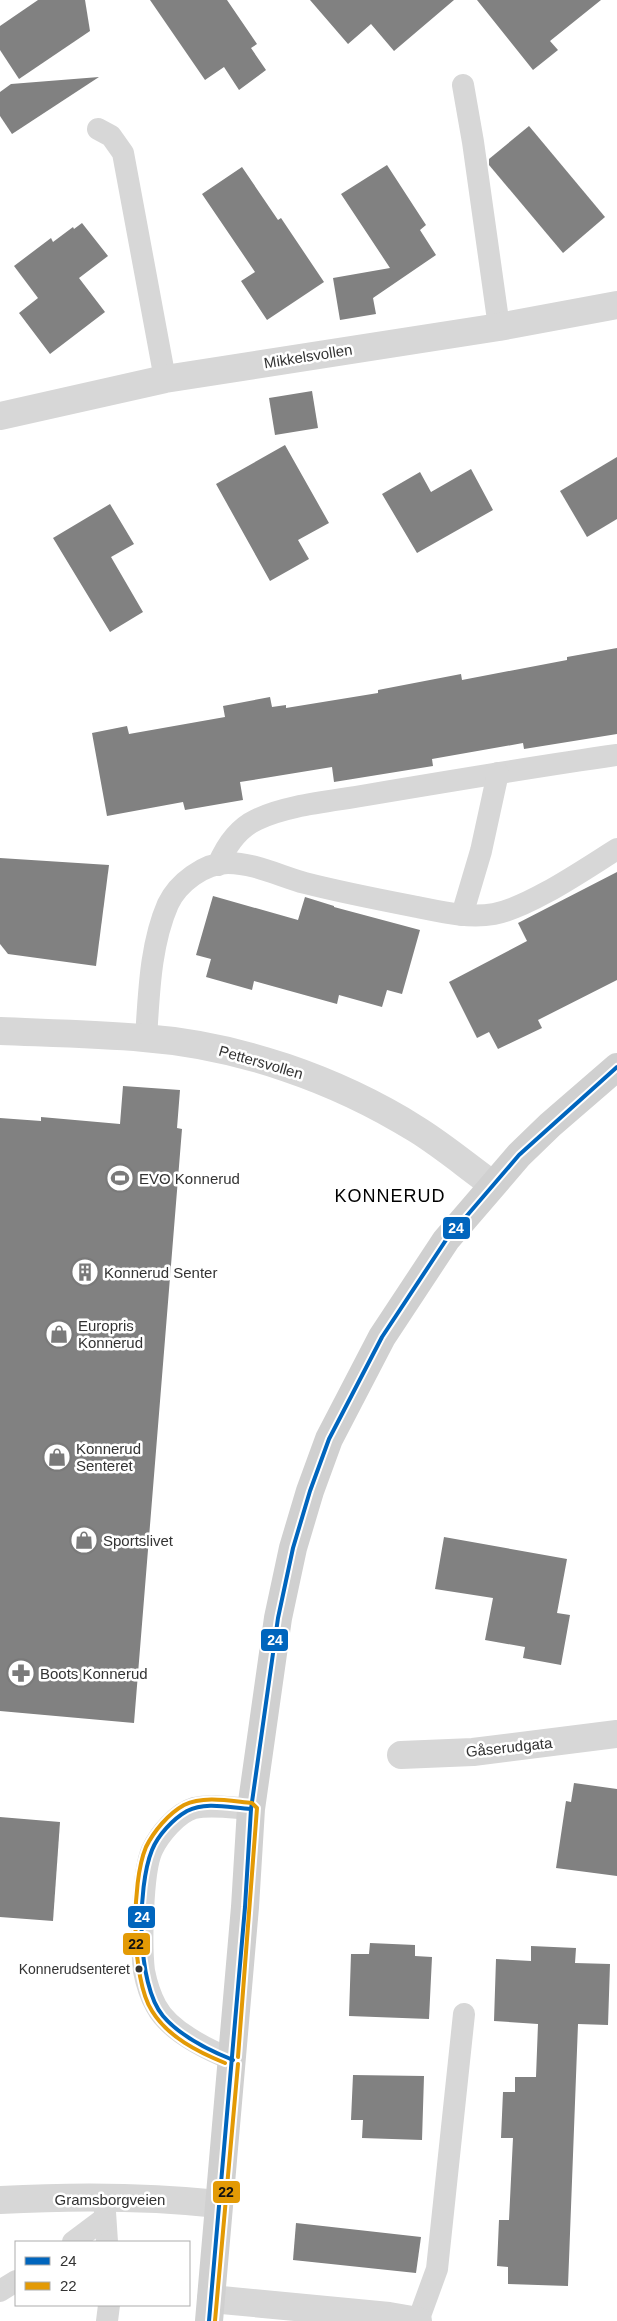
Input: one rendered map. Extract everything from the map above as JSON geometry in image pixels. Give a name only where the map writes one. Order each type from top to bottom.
[{"type":"main road","points":[[210,2310],[233,2060],[251,1809],[278,1618],[293,1548],[329,1439],[382,1337],[421,1276],[446,1240],[492,1184],[550,1124],[617,1067]]},
{"type":"street","name":"Mikkelsvollen","points":[[0,416],[165,379],[499,327],[617,305]]},
{"type":"street","name":"Pettersvollen","points":[[0,1031],[146,1038],[234,1052],[316,1079],[416,1129],[492,1184]]},
{"type":"street","name":"Gåserudgata","points":[[401,1755],[473,1752],[617,1734]]},
{"type":"street","name":"Gramsborgveien","points":[[0,2200],[104,2208],[165,2198],[219,2204]]},
{"type":"street","points":[[210,2310],[389,2316],[418,2321]]},
{"type":"lane","points":[[463,85],[473,142],[499,327]]},
{"type":"lane","points":[[98,128],[111,136],[124,153],[165,379]]},
{"type":"lane","points":[[218,865],[226,847],[237,834],[254,820],[266,815],[303,806],[617,755]]},
{"type":"lane","points":[[462,915],[481,850],[498,773]]},
{"type":"lane","points":[[146,1038],[150,980],[168,904],[180,886],[188,879],[218,865],[228,863],[252,866],[305,883],[462,915],[493,914],[520,906],[617,849]]},
{"type":"lane","points":[[233,2060],[206,2049],[177,2029],[157,2008],[144,1972],[146,1872],[152,1851],[163,1832],[193,1808],[251,1809]]},
{"type":"lane","points":[[418,2321],[436,2269],[439,2253],[464,2014]]},
{"type":"lane","points":[[74,2241],[104,2208]]},
{"type":"lane","points":[[104,2208],[108,2241]]},
{"type":"lane","points":[[0,2291],[15,2282]]},
{"type":"lane","points":[[107,2321],[109,2306]]},
{"type":"building","points":[[38,0],[85,0],[90,31],[19,79],[0,50],[0,26]]},
{"type":"building","points":[[150,0],[227,0],[257,44],[251,48],[266,70],[239,90],[224,67],[205,80]]},
{"type":"building","points":[[310,0],[454,0],[394,51],[371,24],[348,44]]},
{"type":"building","points":[[477,0],[601,0],[550,41],[558,50],[533,70]]},
{"type":"building","points":[[99,77],[12,134],[0,116],[0,92],[11,84]]},
{"type":"building","points":[[529,126],[605,217],[563,253],[489,165],[489,159]]},
{"type":"building","points":[[387,165],[426,225],[420,230],[436,255],[373,298],[376,314],[340,320],[333,278],[390,268],[341,194]]},
{"type":"building","points":[[242,167],[278,220],[281,218],[324,282],[267,320],[241,281],[255,272],[202,194]]},
{"type":"building","points":[[82,223],[108,256],[79,278],[105,312],[50,354],[19,313],[38,298],[14,266],[51,238],[53,242],[73,227],[74,229]]},
{"type":"building","points":[[312,391],[318,428],[275,435],[269,398]]},
{"type":"building","points":[[285,445],[329,523],[298,540],[309,559],[270,581],[216,484]]},
{"type":"building","points":[[617,457],[617,519],[587,537],[560,491]]},
{"type":"building","points":[[471,469],[493,510],[417,553],[382,494],[420,472],[431,492]]},
{"type":"building","points":[[110,504],[134,544],[111,557],[143,612],[110,632],[53,538]]},
{"type":"building","points":[[617,648],[617,734],[524,749],[523,743],[432,759],[433,766],[334,782],[332,767],[240,782],[243,800],[185,810],[183,802],[107,816],[92,733],[127,726],[129,734],[225,717],[223,706],[270,697],[272,707],[286,705],[286,708],[378,693],[378,690],[461,674],[462,680],[567,660],[567,657]]},
{"type":"building","points":[[0,858],[109,865],[96,966],[8,954],[0,944]]},
{"type":"building","points":[[617,872],[617,980],[538,1020],[542,1028],[498,1049],[489,1032],[477,1038],[449,982],[527,941],[518,923]]},
{"type":"building","points":[[213,896],[298,920],[305,897],[334,907],[420,930],[402,994],[387,990],[382,1007],[339,995],[337,1004],[254,981],[252,990],[206,977],[211,959],[196,955]]},
{"type":"building","name":"Konnerud Senter","points":[[123,1086],[180,1090],[177,1128],[182,1129],[134,1723],[0,1711],[0,1118],[41,1121],[41,1117],[120,1124]]},
{"type":"building","points":[[444,1537],[567,1559],[557,1613],[570,1615],[561,1665],[523,1658],[525,1647],[485,1640],[493,1598],[435,1589]]},
{"type":"building","points":[[574,1783],[617,1789],[617,1876],[556,1868],[566,1801],[571,1802]]},
{"type":"building","points":[[0,1817],[60,1822],[53,1921],[0,1917]]},
{"type":"building","points":[[370,1943],[415,1945],[415,1956],[432,1957],[429,2019],[349,2016],[351,1954],[369,1954]]},
{"type":"building","points":[[531,1946],[576,1948],[575,1963],[610,1964],[608,2025],[578,2024],[568,2286],[508,2284],[508,2267],[497,2266],[499,2220],[509,2220],[513,2138],[501,2138],[503,2092],[515,2092],[515,2077],[536,2077],[538,2024],[494,2021],[496,1959],[531,1961]]},
{"type":"building","points":[[353,2075],[424,2076],[422,2140],[362,2138],[363,2120],[351,2120]]},
{"type":"building","points":[[296,2223],[421,2237],[416,2273],[293,2260]]},
{"type":"transit line","name":"24","points":[[209,2321],[245,1907],[251,1809],[278,1618],[293,1548],[310,1491],[329,1439],[382,1337],[446,1240],[519,1155],[617,1067]]},
{"type":"transit line","name":"22","points":[[225,2063],[184,2043],[166,2029],[152,2011],[145,1996],[137,1954],[136,1906],[141,1863],[146,1847],[157,1829],[172,1813],[184,1805],[200,1800],[209,1799],[252,1803],[257,1808],[238,2057]]},
{"type":"transit line","name":"24","points":[[233,2060],[195,2042],[170,2024],[163,2016],[154,2001],[148,1982],[144,1959],[142,1910],[147,1866],[152,1850],[162,1833],[171,1823],[187,1811],[202,1806],[251,1809]]},
{"type":"transit line","name":"22","points":[[215,2321],[238,2064]]},
{"type":"place","name":"EVO Konnerud","points":[[120,1178]]},
{"type":"place","name":"Konnerud Senter","points":[[85,1272]]},
{"type":"place","name":"Europris Konnerud","points":[[59,1334]]},
{"type":"place","name":"Konnerud Senteret","points":[[57,1457]]},
{"type":"place","name":"Sportslivet","points":[[84,1540]]},
{"type":"place","name":"Boots Konnerud","points":[[21,1673]]},
{"type":"place","name":"Konnerudsenteret","points":[[139,1969]]},
{"type":"district","name":"KONNERUD","points":[[390,1196]]}]
